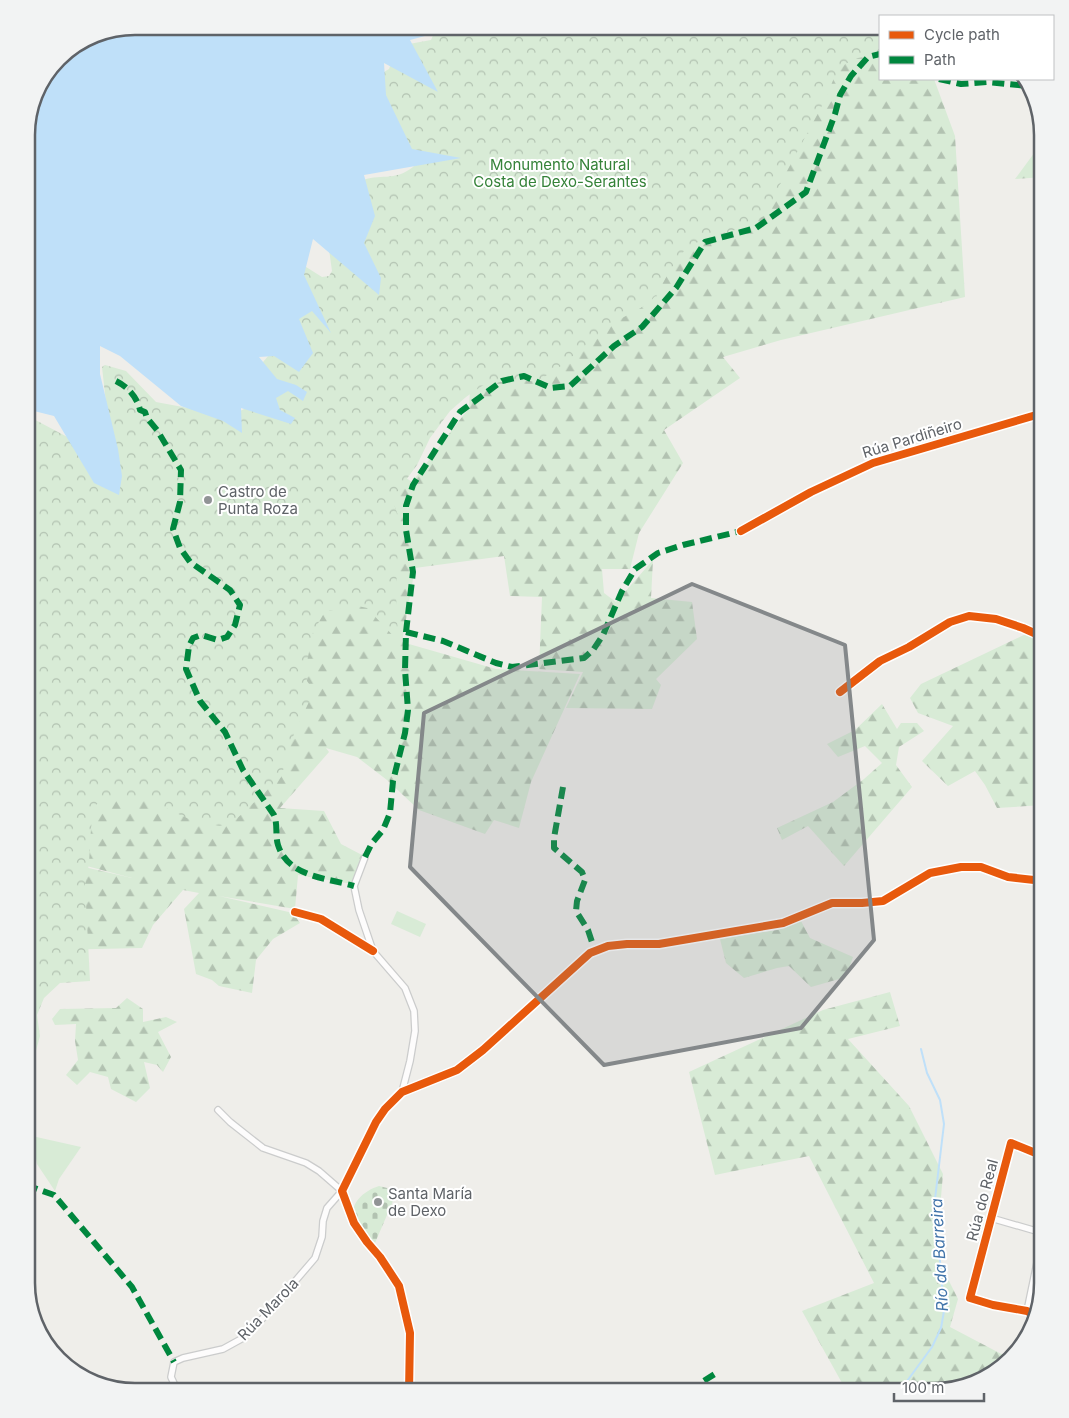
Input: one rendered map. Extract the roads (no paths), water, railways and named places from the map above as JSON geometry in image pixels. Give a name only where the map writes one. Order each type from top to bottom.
[{"type":"street","name":"Rúa Pardiñeiro","points":[[741,531],[811,492],[873,463],[1034,416]]},
{"type":"street","points":[[840,692],[880,660],[909,647],[950,622],[969,616],[996,618],[1034,633]]},
{"type":"street","points":[[365,857],[354,886],[359,910],[372,951]]},
{"type":"street","points":[[342,1191],[376,1122],[385,1109],[402,1092],[457,1070],[483,1050],[590,953],[608,946],[659,944],[783,923],[832,903],[883,902],[930,873],[961,867],[981,867],[1008,876],[1034,880]]},
{"type":"street","points":[[295,912],[321,919],[372,951],[405,988],[414,1011],[415,1031],[402,1092]]},
{"type":"street","points":[[218,1110],[263,1148],[306,1163],[319,1171],[342,1191],[354,1223],[400,1286],[410,1333],[410,1383]]},
{"type":"street","name":"Rúa do Real","points":[[1034,1152],[1011,1143],[970,1298],[993,1305],[1027,1311],[1034,1277]]},
{"type":"street","name":"Rúa Marola","points":[[174,1383],[171,1377],[174,1362],[183,1358],[223,1349],[243,1338],[267,1314],[315,1258],[322,1237],[323,1221],[327,1208],[342,1191]]},
{"type":"street","name":"Rúa do Real","points":[[991,1218],[1034,1231]]},
{"type":"water","points":[[429,35],[410,40],[438,92],[384,63],[386,95],[412,149],[461,158],[364,175],[375,216],[364,243],[381,278],[379,295],[313,239],[304,275],[331,333],[312,311],[299,319],[313,353],[299,372],[274,356],[259,357],[277,379],[296,385],[307,392],[303,401],[288,391],[276,398],[280,410],[295,418],[291,424],[241,408],[242,433],[223,421],[181,406],[120,356],[100,346],[100,374],[118,449],[122,476],[119,495],[94,483],[54,416],[35,411],[35,128],[38,109],[45,91],[60,69],[85,48],[109,38],[122,36]]},
{"type":"waterway","name":"Río da Barreira","points":[[906,1383],[932,1347],[941,1328],[944,1311],[935,1199],[944,1124],[940,1100],[927,1073],[921,1049]]},
{"type":"place","name":"Castro de Punta Roza","points":[[208,500]]},
{"type":"place","name":"Santa María de Dexo","points":[[378,1202]]},
{"type":"park label","name":"Monumento Natural Costa de Dexo-Serantes","points":[[560,172]]}]
